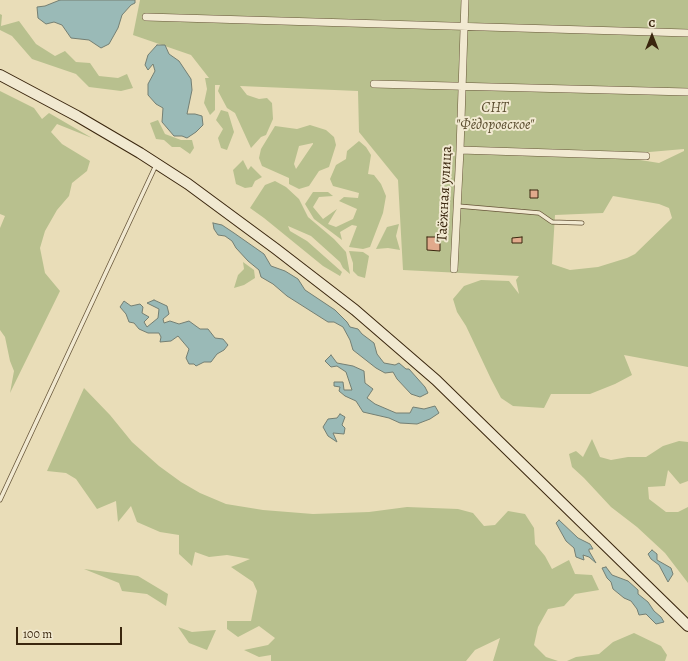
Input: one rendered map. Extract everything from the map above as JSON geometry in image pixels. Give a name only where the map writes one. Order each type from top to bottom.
[{"type":"main road","points":[[0,75],[77,116],[188,184],[355,310],[436,380],[688,626]]},
{"type":"street","name":"Таёжная улица","points":[[454,269],[458,206],[465,0]]},
{"type":"street","points":[[146,18],[688,33]]},
{"type":"street","points":[[374,84],[688,92]]},
{"type":"street","points":[[460,150],[646,156]]},
{"type":"lane","points":[[0,500],[157,164]]},
{"type":"lane","points":[[458,206],[539,213],[552,222],[582,223]]},
{"type":"green space","name":"СНТ \"Фёдоровское\"","points":[[140,0],[688,0],[688,367],[624,355],[632,375],[615,384],[590,394],[551,394],[544,408],[513,406],[501,398],[466,326],[457,312],[453,299],[464,286],[481,280],[509,281],[519,294],[516,280],[519,276],[403,270],[398,180],[359,132],[358,91],[240,86],[247,95],[259,99],[267,98],[272,103],[273,119],[266,135],[261,137],[251,148],[235,113],[227,108],[218,91],[220,85],[215,85],[215,110],[210,115],[204,103],[207,89],[205,78],[209,78],[191,55],[133,35]],"holes":[[[684,149],[684,151],[659,163],[634,159],[638,153]],[[613,196],[659,204],[669,208],[672,218],[635,254],[627,258],[598,267],[570,270],[552,264],[555,215],[603,213]]]},
{"type":"green space","points":[[0,14],[2,15],[1,26],[19,21],[36,44],[55,56],[65,51],[76,62],[90,63],[99,76],[118,78],[127,74],[133,88],[121,91],[89,87],[76,74],[32,59],[12,36],[0,30]]},
{"type":"green space","points":[[0,91],[34,108],[42,119],[49,113],[92,138],[57,124],[51,132],[62,144],[90,161],[87,171],[72,183],[69,196],[57,210],[45,231],[40,248],[45,273],[60,291],[10,393],[14,371],[10,361],[5,337],[0,330],[0,228],[5,216],[0,214]]},
{"type":"green space","points":[[221,110],[228,112],[234,132],[227,150],[221,148],[218,138],[223,129],[216,120]]},
{"type":"green space","points":[[158,120],[165,134],[181,140],[192,140],[194,148],[190,154],[180,147],[172,147],[164,140],[156,139],[150,123]]},
{"type":"green space","points":[[310,125],[326,130],[334,137],[336,145],[329,167],[319,171],[309,186],[299,189],[289,184],[289,178],[262,166],[259,158],[261,149],[275,126],[297,129]],"holes":[[[313,144],[296,169],[294,164],[299,146]]]},
{"type":"green space","points":[[359,141],[366,147],[371,155],[368,174],[374,175],[381,184],[386,196],[383,213],[370,247],[363,249],[349,247],[357,226],[352,225],[340,232],[342,240],[314,219],[305,204],[313,192],[328,192],[333,196],[319,197],[313,207],[323,219],[337,209],[328,224],[336,227],[353,219],[357,209],[339,201],[344,197],[358,198],[359,193],[333,186],[330,179],[336,165],[346,159],[347,151]]},
{"type":"green space","points":[[243,160],[248,170],[251,166],[262,177],[255,181],[252,187],[245,188],[236,184],[233,170]]},
{"type":"green space","points":[[275,181],[286,187],[299,199],[308,217],[334,239],[346,252],[350,274],[343,268],[340,262],[311,236],[288,226],[290,231],[307,241],[342,272],[340,276],[323,266],[250,208],[265,185]]},
{"type":"green space","points":[[399,224],[396,236],[400,250],[388,248],[376,249],[387,227]]},
{"type":"green space","points":[[349,251],[363,252],[369,256],[365,278],[358,276],[353,271],[353,263]]},
{"type":"green space","points":[[243,262],[254,270],[255,278],[244,285],[234,288],[238,275],[244,269]]},
{"type":"green space","points":[[84,388],[110,415],[132,442],[159,466],[181,482],[200,493],[226,504],[263,510],[313,514],[369,512],[407,507],[458,509],[473,513],[484,526],[495,525],[508,511],[525,514],[534,528],[535,544],[545,556],[552,569],[569,560],[575,574],[592,575],[599,590],[575,594],[564,606],[548,609],[538,627],[534,645],[546,657],[558,661],[493,661],[500,638],[475,650],[466,661],[271,661],[271,655],[259,657],[244,650],[268,645],[275,638],[259,626],[238,637],[227,629],[227,621],[251,621],[257,591],[253,582],[231,567],[250,559],[227,555],[209,557],[195,552],[192,566],[179,554],[179,535],[160,532],[137,522],[131,506],[118,522],[116,501],[97,509],[76,479],[66,473],[47,471]]},
{"type":"green space","points":[[592,439],[600,457],[611,460],[628,457],[646,457],[663,446],[679,441],[688,442],[688,481],[680,484],[668,470],[665,486],[648,487],[649,499],[666,512],[678,512],[688,507],[688,583],[665,553],[637,527],[611,507],[572,467],[569,454],[576,451],[583,457]]},
{"type":"green space","points":[[84,569],[138,576],[168,594],[166,606],[147,594],[122,591],[119,583]]},
{"type":"green space","points":[[178,627],[192,632],[216,630],[207,650],[189,643]]},
{"type":"green space","points":[[634,633],[661,646],[667,655],[665,661],[567,661],[576,657],[599,654],[613,642]]},
{"type":"water","points":[[60,0],[135,0],[135,3],[131,5],[122,15],[118,28],[109,44],[101,48],[89,40],[71,38],[62,25],[54,22],[46,24],[38,18],[37,7],[45,6]]},
{"type":"water","points":[[157,45],[165,45],[169,54],[179,61],[191,79],[192,90],[187,114],[202,116],[203,125],[187,138],[182,136],[174,136],[162,122],[163,108],[156,104],[148,95],[148,84],[155,71],[153,64],[148,70],[145,65],[148,55]]},
{"type":"water","points":[[213,223],[222,225],[264,254],[271,266],[285,271],[298,279],[305,290],[335,310],[350,327],[358,329],[374,343],[377,354],[384,363],[395,365],[399,363],[406,369],[409,369],[425,387],[428,393],[420,397],[411,394],[397,379],[393,372],[385,373],[353,350],[350,340],[343,327],[334,322],[328,322],[287,296],[273,284],[261,277],[259,270],[248,261],[236,248],[232,241],[225,236],[218,235],[214,229]]},
{"type":"water","points":[[154,300],[167,306],[169,314],[163,319],[164,323],[170,321],[179,324],[189,321],[200,329],[208,329],[215,338],[223,339],[228,345],[224,350],[217,354],[211,362],[204,362],[196,366],[194,364],[189,364],[186,358],[189,349],[178,336],[171,341],[160,342],[161,337],[159,333],[148,333],[139,329],[134,323],[129,322],[126,314],[120,307],[124,301],[131,306],[140,304],[143,307],[142,313],[149,317],[144,322],[147,327],[158,318],[159,309],[147,303]]},
{"type":"water","points":[[331,355],[337,363],[353,366],[364,371],[365,383],[373,389],[367,398],[375,404],[396,413],[410,413],[413,407],[424,409],[435,406],[439,413],[430,419],[417,424],[400,423],[389,418],[363,412],[356,401],[345,396],[339,391],[340,387],[334,386],[334,382],[343,382],[344,390],[352,390],[346,372],[337,366],[331,367],[325,361]]},
{"type":"water","points":[[340,414],[345,417],[342,425],[345,428],[344,434],[333,433],[337,442],[328,436],[323,427],[328,419],[337,418]]},
{"type":"water","points":[[559,520],[578,538],[590,544],[593,549],[589,549],[589,551],[596,563],[589,557],[583,555],[584,560],[576,557],[574,548],[566,541],[556,523]]},
{"type":"water","points":[[652,550],[657,554],[657,560],[671,568],[673,574],[668,582],[659,565],[651,559],[648,554]]},
{"type":"water","points":[[606,567],[612,575],[628,581],[638,590],[638,594],[648,602],[664,622],[656,624],[646,614],[639,615],[637,609],[631,601],[624,598],[613,589],[611,582],[607,578],[602,568]]},
{"type":"building","points":[[530,190],[538,190],[538,198],[530,198]]},
{"type":"building","points":[[427,237],[440,237],[440,251],[427,250]]},
{"type":"building","points":[[522,237],[522,243],[512,243],[512,238]]}]
